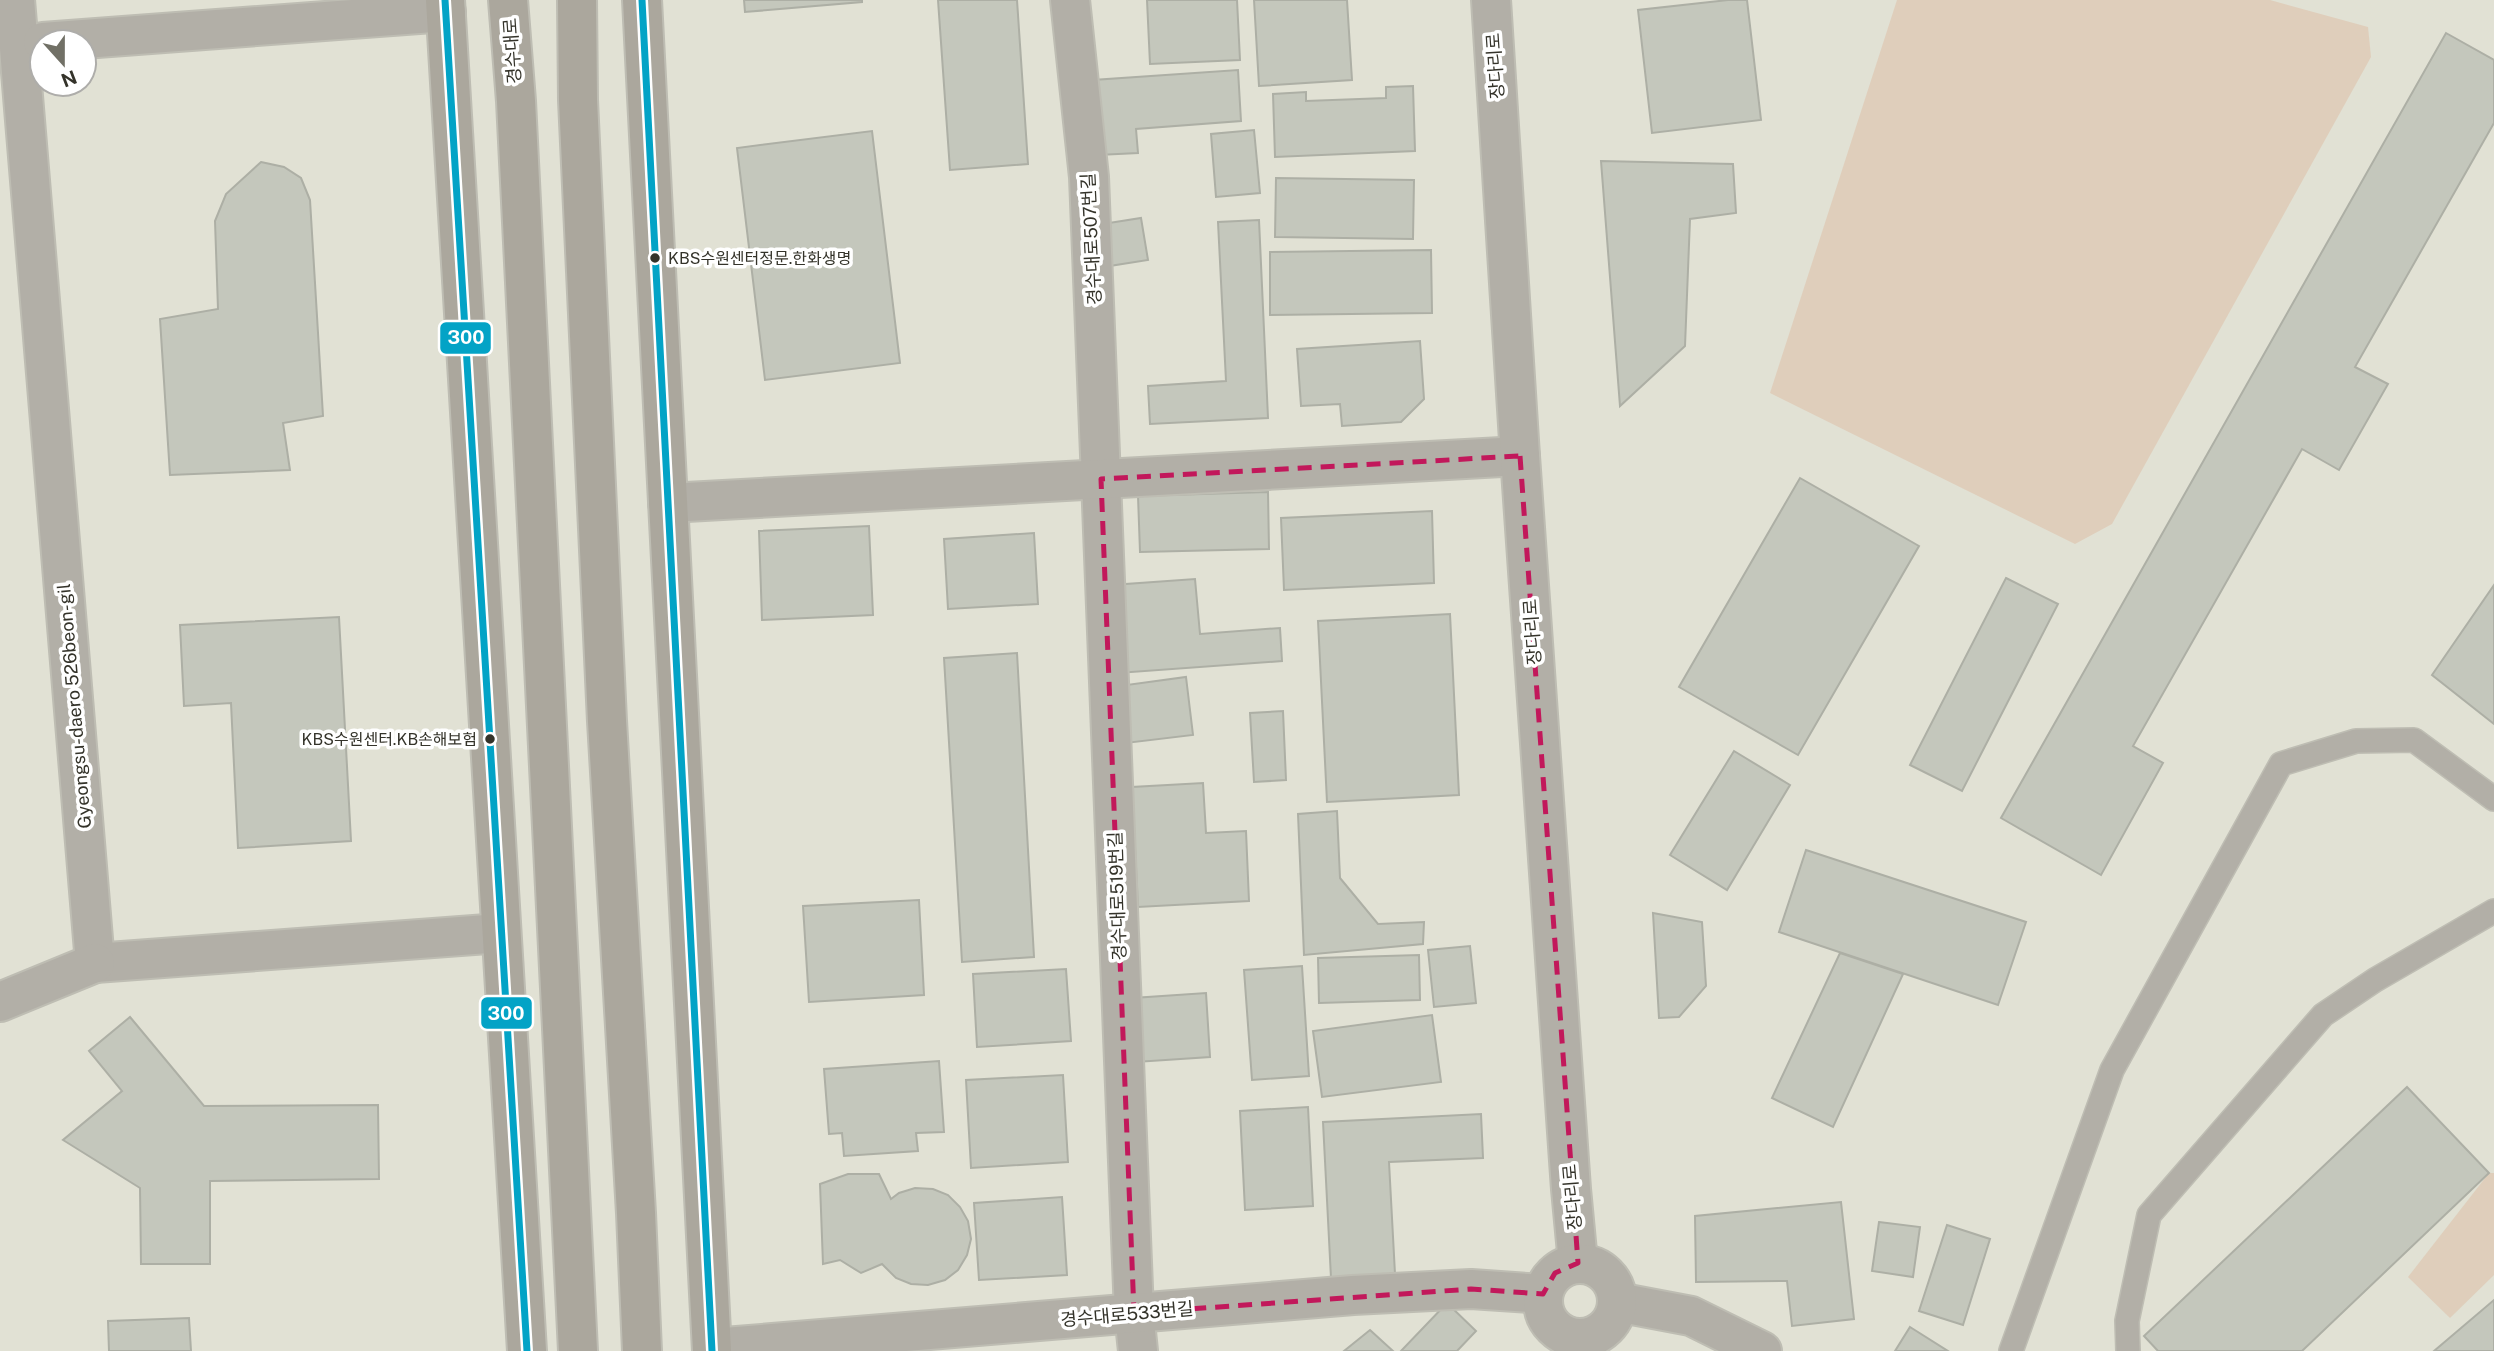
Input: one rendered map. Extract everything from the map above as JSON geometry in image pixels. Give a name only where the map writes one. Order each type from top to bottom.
[{"type":"main road","name":"경수대로","points":[[508,0],[516,101],[578,1351]]},
{"type":"main road","points":[[577,0],[578,100],[607,721],[642,1351]]},
{"type":"main road","points":[[642,0],[712,1350]]},
{"type":"main road","points":[[446,6],[527,1351]]},
{"type":"street","name":"Gyeongsu-daero 526beon-gil","points":[[15,0],[21,43],[95,963]]},
{"type":"street","name":"경수대로507번길","points":[[1070,0],[1089,177],[1101,479]]},
{"type":"street","name":"장다리로","points":[[1491,0],[1520,456],[1578,1263]]},
{"type":"street","points":[[21,43],[446,6]]},
{"type":"street","points":[[668,503],[1520,456]]},
{"type":"street","name":"경수대로519번길","points":[[1101,479],[1134,1313]]},
{"type":"street","points":[[0,1002],[95,963],[501,933]]},
{"type":"street","points":[[1578,1263],[1602,1271],[1611,1280],[1616,1290],[1617,1302],[1615,1314],[1600,1333],[1574,1345],[1554,1329],[1542,1307],[1547,1283],[1555,1273],[1578,1263]]},
{"type":"street","name":"경수대로533번길","points":[[712,1350],[1353,1295],[1472,1289],[1543,1294]]},
{"type":"street","points":[[1617,1302],[1691,1316],[1762,1351]]},
{"type":"street","points":[[1134,1313],[1138,1351]]},
{"type":"lane","points":[[2011,1351],[2112,1070],[2281,764],[2356,741],[2414,740],[2494,799]]},
{"type":"lane","points":[[2128,1351],[2127,1321],[2149,1215],[2323,1015],[2375,980],[2494,911]]},
{"type":"highlighted area","points":[[1520,456],[1578,1263],[1555,1273],[1543,1294],[1471,1289],[1134,1313],[1101,479]]},
{"type":"shaded area","points":[[1897,0],[2270,0],[2368,27],[2371,57],[2112,524],[2075,544],[1770,393]]},
{"type":"shaded area","points":[[2489,1173],[2494,1173],[2494,1275],[2450,1318],[2408,1277]]},
{"type":"building","points":[[744,0],[862,0],[862,2],[745,12]]},
{"type":"building","points":[[938,0],[1017,0],[1028,164],[950,170]]},
{"type":"building","points":[[1147,0],[1237,0],[1240,60],[1150,64]]},
{"type":"building","points":[[1254,0],[1347,0],[1352,80],[1259,86]]},
{"type":"building","points":[[1747,0],[1761,120],[1652,133],[1638,10]]},
{"type":"building","points":[[2446,33],[2494,60],[2494,123],[2355,367],[2388,384],[2339,470],[2302,449],[2133,746],[2163,763],[2101,875],[2001,818]]},
{"type":"building","points":[[1238,70],[1241,121],[1136,129],[1138,153],[1098,155],[1093,80]]},
{"type":"building","points":[[1413,86],[1415,151],[1275,157],[1273,94],[1306,92],[1306,101],[1386,98],[1386,87]]},
{"type":"building","points":[[1254,130],[1260,193],[1216,197],[1211,134]]},
{"type":"building","points":[[872,131],[900,363],[765,380],[737,148]]},
{"type":"building","points":[[1601,161],[1733,164],[1736,213],[1690,219],[1685,346],[1620,406]]},
{"type":"building","points":[[261,162],[284,167],[301,178],[310,200],[323,416],[283,423],[290,470],[170,475],[160,319],[218,309],[215,221],[226,194]]},
{"type":"building","points":[[1276,178],[1414,180],[1413,239],[1275,237]]},
{"type":"building","points":[[1141,218],[1148,260],[1103,267],[1096,225]]},
{"type":"building","points":[[1259,220],[1268,418],[1150,424],[1148,386],[1226,381],[1218,222]]},
{"type":"building","points":[[1431,250],[1432,313],[1270,315],[1270,252]]},
{"type":"building","points":[[1420,341],[1424,399],[1401,422],[1342,426],[1340,404],[1301,406],[1297,349]]},
{"type":"building","points":[[1800,478],[1919,546],[1798,755],[1679,687]]},
{"type":"building","points":[[1268,492],[1269,549],[1140,552],[1138,496]]},
{"type":"building","points":[[1432,511],[1434,583],[1284,590],[1281,518]]},
{"type":"building","points":[[869,526],[873,615],[762,620],[759,531]]},
{"type":"building","points":[[1034,533],[1038,604],[948,609],[944,539]]},
{"type":"building","points":[[2006,578],[2058,604],[1962,791],[1910,765]]},
{"type":"building","points":[[1195,579],[1200,634],[1280,628],[1282,661],[1118,673],[1112,585]]},
{"type":"building","points":[[2494,585],[2494,724],[2432,675]]},
{"type":"building","points":[[1450,614],[1459,795],[1327,802],[1318,621]]},
{"type":"building","points":[[339,617],[351,841],[238,848],[231,703],[184,706],[180,625]]},
{"type":"building","points":[[1017,653],[1034,957],[962,962],[944,658]]},
{"type":"building","points":[[1186,677],[1193,735],[1126,743],[1119,686]]},
{"type":"building","points":[[1283,711],[1286,780],[1254,782],[1250,713]]},
{"type":"building","points":[[1734,751],[1790,785],[1727,890],[1670,855]]},
{"type":"building","points":[[1203,783],[1206,833],[1246,831],[1249,901],[1138,907],[1132,787]]},
{"type":"building","points":[[1337,811],[1340,878],[1378,924],[1424,922],[1423,944],[1304,955],[1298,814]]},
{"type":"building","points":[[1806,850],[2026,922],[1998,1005],[1779,932]]},
{"type":"building","points":[[919,900],[924,995],[809,1002],[803,906]]},
{"type":"building","points":[[1653,913],[1702,922],[1706,986],[1679,1017],[1659,1018]]},
{"type":"building","points":[[1470,946],[1476,1003],[1434,1007],[1428,950]]},
{"type":"building","points":[[1840,953],[1903,974],[1833,1127],[1772,1098]]},
{"type":"building","points":[[1419,955],[1420,1000],[1319,1003],[1318,958]]},
{"type":"building","points":[[1302,966],[1309,1076],[1252,1080],[1244,970]]},
{"type":"building","points":[[1066,969],[1071,1041],[977,1047],[973,974]]},
{"type":"building","points":[[1206,993],[1210,1057],[1136,1062],[1133,998]]},
{"type":"building","points":[[1432,1015],[1441,1082],[1322,1097],[1313,1031]]},
{"type":"building","points":[[130,1017],[204,1106],[378,1105],[379,1179],[210,1181],[210,1264],[141,1264],[140,1188],[63,1140],[122,1091],[89,1051]]},
{"type":"building","points":[[939,1061],[944,1132],[916,1133],[918,1151],[844,1156],[842,1133],[829,1134],[824,1069]]},
{"type":"building","points":[[1063,1075],[1068,1162],[971,1168],[966,1080]]},
{"type":"building","points":[[2407,1087],[2489,1173],[2302,1351],[2158,1351],[2144,1336]]},
{"type":"building","points":[[1308,1107],[1313,1206],[1245,1210],[1240,1111]]},
{"type":"building","points":[[1481,1114],[1483,1158],[1389,1162],[1395,1274],[1331,1278],[1323,1122]]},
{"type":"building","points":[[848,1174],[879,1174],[891,1199],[899,1193],[915,1188],[933,1189],[948,1195],[960,1207],[968,1221],[971,1239],[967,1255],[958,1270],[945,1280],[928,1285],[911,1284],[896,1278],[882,1264],[861,1273],[840,1260],[823,1264],[820,1184]]},
{"type":"building","points":[[1062,1197],[1067,1275],[979,1280],[974,1203]]},
{"type":"building","points":[[1841,1202],[1854,1319],[1792,1326],[1787,1281],[1696,1282],[1695,1216]]},
{"type":"building","points":[[1879,1222],[1920,1227],[1913,1277],[1872,1271]]},
{"type":"building","points":[[1947,1225],[1990,1239],[1963,1325],[1919,1311]]},
{"type":"building","points":[[2494,1300],[2494,1351],[2434,1351]]},
{"type":"building","points":[[1447,1303],[1476,1331],[1457,1351],[1401,1351]]},
{"type":"building","points":[[189,1318],[191,1351],[109,1351],[108,1321]]},
{"type":"building","points":[[1910,1327],[1948,1351],[1895,1351]]},
{"type":"building","points":[[1370,1330],[1393,1351],[1344,1351]]},
{"type":"transit line","name":"300","points":[[445,0],[527,1351]]},
{"type":"transit line","name":"300","points":[[642,0],[712,1351]]},
{"type":"place","name":"KBS수원센터정문.한화생명","points":[[655,258]]},
{"type":"place","name":"KBS수원센터.KB손해보험","points":[[490,739]]}]
